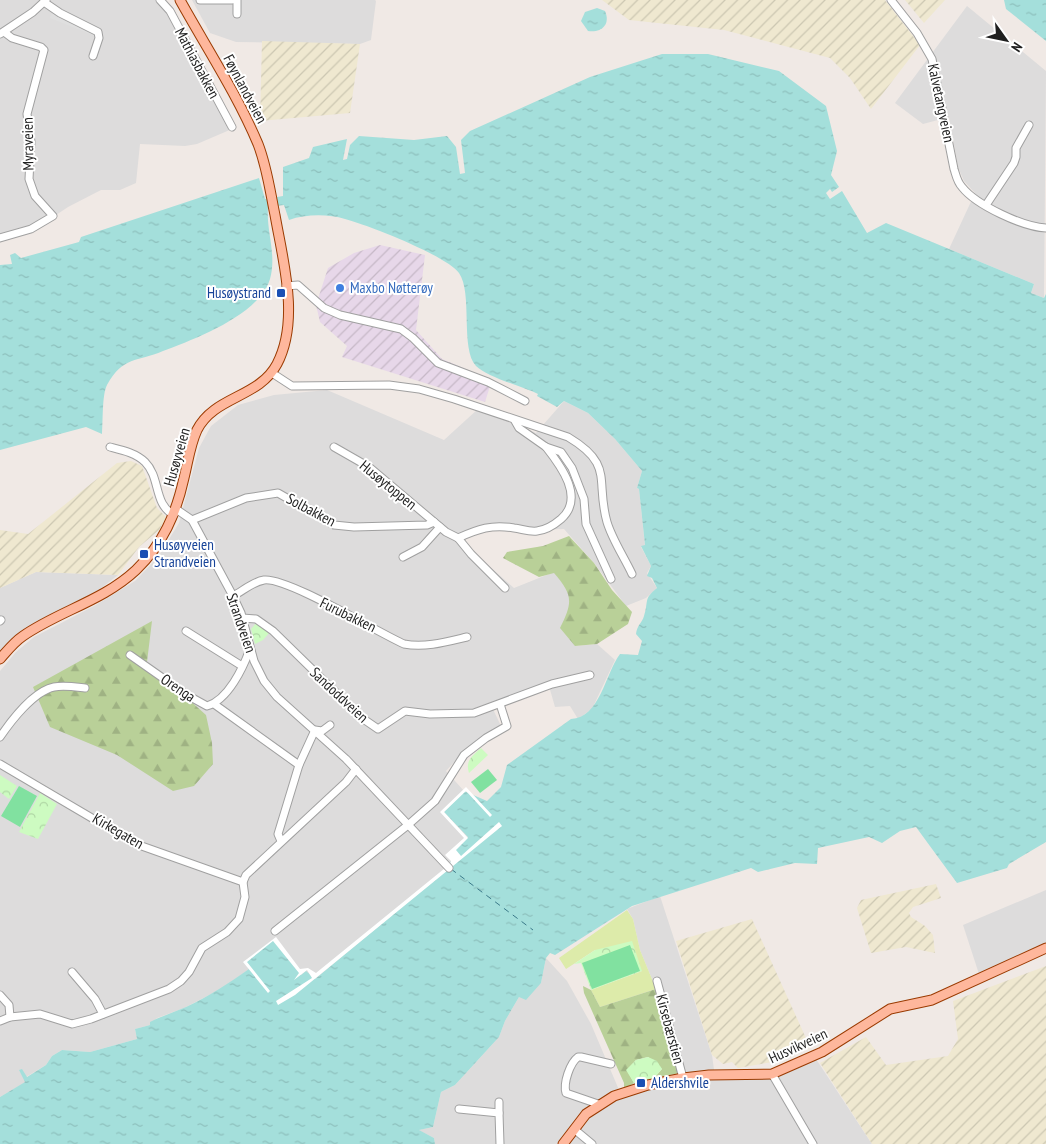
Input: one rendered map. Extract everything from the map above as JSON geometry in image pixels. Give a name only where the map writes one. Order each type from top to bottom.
[{"type":"main road","name":"Føynlandveien","points":[[180,0],[257,142],[263,157],[273,207]]},
{"type":"main road","name":"Husøyveien","points":[[0,659],[22,636],[98,598],[133,572],[158,545],[175,512],[192,445],[200,425],[216,408],[251,391],[272,373],[281,357],[286,337],[286,286],[273,207]]},
{"type":"main road","name":"Husvikveien","points":[[563,1144],[574,1129],[598,1104],[625,1092],[683,1078],[709,1074],[772,1074],[822,1052],[890,1009],[932,1000],[1046,948]]},
{"type":"street","name":"Mathiasbakken","points":[[160,0],[170,12],[232,127]]},
{"type":"street","points":[[200,0],[232,0]]},
{"type":"street","points":[[237,0],[237,14]]},
{"type":"street","name":"Kalvetangveien","points":[[891,0],[917,33],[932,59],[956,176],[962,188],[986,205],[1027,225],[1046,228]]},
{"type":"street","points":[[2,33],[46,1],[60,13],[98,32],[100,38],[93,56]]},
{"type":"street","name":"Myraveien","points":[[0,238],[31,230],[53,216],[35,196],[29,179],[31,142],[27,114],[44,50],[2,33]]},
{"type":"street","points":[[986,205],[1014,163],[1016,148],[1029,125]]},
{"type":"street","points":[[286,286],[298,285],[324,308],[340,315],[401,329],[438,362],[488,382],[525,402]]},
{"type":"street","points":[[272,373],[292,386],[389,385],[419,389],[568,437],[596,460],[600,468],[608,524],[632,574]]},
{"type":"street","points":[[515,421],[519,428],[546,447],[561,452],[572,468],[584,499],[586,524],[611,579]]},
{"type":"street","name":"Husøyveien","points":[[110,447],[130,453],[146,463],[154,477],[162,505],[175,512]]},
{"type":"street","name":"Husøytoppen","points":[[334,447],[369,467],[437,525],[458,538],[505,588]]},
{"type":"street","points":[[458,538],[481,528],[496,526],[538,531],[548,528],[565,514],[571,501],[571,491],[563,472],[546,447]]},
{"type":"street","name":"Solbakken","points":[[192,520],[246,498],[278,493],[322,520],[341,526],[437,525]]},
{"type":"street","name":"Strandveien","points":[[175,512],[192,520],[233,596],[242,618],[256,668],[264,681],[277,697],[356,769],[450,868]]},
{"type":"street","points":[[404,557],[422,547],[437,525]]},
{"type":"street","name":"Furubakken","points":[[233,596],[256,583],[270,580],[303,593],[404,644],[414,646],[436,644],[467,637]]},
{"type":"street","name":"Sandoddveien","points":[[242,618],[256,619],[274,631],[362,718],[378,729],[404,711],[430,714],[474,712],[552,684],[590,675]]},
{"type":"street","points":[[186,631],[242,666]]},
{"type":"street","name":"Orenga","points":[[130,655],[196,701],[207,706],[214,704],[231,684],[250,648]]},
{"type":"street","points":[[0,737],[16,716],[48,690],[54,687],[85,688]]},
{"type":"street","points":[[214,704],[299,765]]},
{"type":"street","points":[[275,931],[408,825],[435,801],[464,755],[477,744],[507,726],[500,704]]},
{"type":"street","points":[[281,841],[278,834],[299,765],[315,730],[322,731],[330,725]]},
{"type":"street","name":"Kirkegaten","points":[[0,764],[136,844],[243,882]]},
{"type":"street","points":[[0,1021],[10,1017],[40,1014],[72,1024],[152,996],[181,981],[202,948],[227,932],[239,919],[245,897],[243,882],[281,841],[346,782],[356,769]]},
{"type":"street","points":[[72,972],[95,999],[104,1014]]},
{"type":"street","name":"Kirsebærstien","points":[[657,981],[683,1078]]},
{"type":"street","points":[[0,995],[9,1005],[10,1017]]},
{"type":"street","points":[[598,1104],[566,1093],[565,1085],[572,1064],[578,1057],[611,1064]]},
{"type":"street","points":[[772,1074],[813,1144]]},
{"type":"street","points":[[499,1102],[500,1144]]},
{"type":"street","points":[[459,1109],[498,1113]]},
{"type":"street","points":[[574,1129],[592,1144]]},
{"type":"shaded area","points":[[0,0],[159,0],[232,129],[197,144],[185,146],[140,144],[136,183],[120,190],[101,190],[68,207],[38,227],[0,237]]},
{"type":"shaded area","points":[[192,0],[376,1],[371,40],[360,44],[236,42],[210,33]]},
{"type":"shaded area","points":[[602,0],[885,0],[920,45],[871,109],[850,78],[830,58],[724,30],[629,20]]},
{"type":"shaded area","points":[[905,0],[945,0],[924,23]]},
{"type":"shaded area","points":[[967,6],[1046,71],[1044,298],[1031,293],[1034,284],[949,249],[975,193],[964,181],[958,167],[949,117],[923,124],[895,103]]},
{"type":"shaded area","points":[[53,11],[95,30],[95,36],[50,18]]},
{"type":"shaded area","points":[[262,41],[360,44],[350,113],[260,121]]},
{"type":"shaded area","points":[[380,245],[425,255],[416,330],[442,359],[492,380],[485,402],[342,357],[347,346],[320,322],[316,305],[328,268],[354,253]]},
{"type":"shaded area","points":[[327,390],[444,440],[478,409],[536,433],[564,401],[588,413],[615,439],[642,471],[637,488],[639,489],[645,546],[641,547],[651,566],[647,573],[657,588],[646,598],[626,606],[594,563],[564,529],[535,530],[487,524],[466,539],[465,545],[514,588],[554,572],[566,587],[570,598],[569,609],[575,646],[597,644],[615,660],[592,709],[578,719],[570,706],[555,707],[549,686],[491,705],[501,726],[465,750],[446,771],[464,791],[468,837],[461,858],[314,980],[306,972],[301,975],[274,939],[250,969],[219,990],[184,1008],[157,1018],[150,1025],[135,1029],[137,1039],[90,1052],[62,1050],[52,1056],[46,1065],[26,1077],[19,1070],[26,1082],[0,1097],[0,671],[16,652],[34,637],[96,605],[135,581],[158,557],[179,523],[199,448],[211,426],[238,405],[274,395]]},
{"type":"shaded area","points":[[131,461],[142,466],[157,508],[166,517],[159,530],[139,547],[118,575],[36,572],[0,588],[0,530],[28,534],[117,463]]},
{"type":"shaded area","points":[[36,572],[118,575],[91,596],[0,653],[0,588]]},
{"type":"shaded area","points":[[936,884],[941,898],[913,907],[909,913],[911,917],[925,926],[933,935],[935,953],[906,947],[871,953],[857,908],[861,900]]},
{"type":"shaded area","points":[[1046,890],[1046,943],[979,974],[963,925]]},
{"type":"shaded area","points":[[660,896],[712,1055],[715,1077],[769,1078],[816,1059],[872,1144],[435,1144],[434,1138],[418,1130],[433,1127],[441,1092],[455,1085],[499,1037],[505,1021],[519,997],[541,983],[546,958],[567,981],[591,1024],[619,1090],[634,1083],[680,1073],[656,989],[640,950],[633,919],[627,909]]},
{"type":"shaded area","points":[[752,919],[810,1047],[784,1060],[738,1068],[732,1062],[723,1064],[712,1055],[676,941]]},
{"type":"shaded area","points":[[1046,966],[1046,1144],[872,1144],[820,1063],[866,1037],[886,1065],[948,1056],[958,1039],[953,1001]]},
{"type":"green space","points":[[569,536],[594,563],[612,590],[632,612],[628,624],[597,644],[575,646],[560,628],[567,612],[569,599],[565,587],[554,573],[539,577],[503,558],[507,552],[543,546]]},
{"type":"green space","points":[[152,621],[147,662],[206,715],[212,743],[213,764],[194,786],[173,791],[117,755],[50,727],[33,687]]},
{"type":"green space","points":[[257,622],[270,632],[263,640],[255,644],[251,629]]},
{"type":"green space","points":[[481,748],[488,755],[469,773],[469,762],[472,756]]},
{"type":"green space","points":[[488,769],[497,780],[480,793],[471,782]]},
{"type":"green space","points":[[0,775],[17,786],[9,799],[0,792]]},
{"type":"green space","points":[[19,786],[37,796],[20,827],[1,816]]},
{"type":"green space","points":[[40,793],[57,804],[38,839],[19,832]]},
{"type":"green space","points":[[627,910],[633,919],[640,950],[656,989],[600,1007],[591,990],[642,971],[595,950],[566,969],[559,958]]},
{"type":"green space","points":[[632,941],[642,971],[591,990],[581,963],[574,964],[595,950]]},
{"type":"green space","points":[[630,945],[640,971],[592,989],[582,963]]},
{"type":"green space","points":[[583,986],[591,990],[600,1007],[656,989],[680,1073],[654,1078],[662,1069],[648,1057],[636,1060],[627,1070],[634,1083],[624,1089],[624,1083],[584,993]]},
{"type":"green space","points":[[648,1057],[657,1061],[662,1069],[654,1078],[634,1083],[626,1070],[636,1060]]},
{"type":"water","points":[[1004,0],[1046,0],[1046,41],[1006,9]]},
{"type":"water","points":[[597,8],[605,11],[607,16],[606,24],[597,31],[588,31],[581,21],[585,12]]},
{"type":"water","points":[[662,54],[708,54],[779,71],[826,106],[837,151],[831,175],[839,187],[832,192],[830,189],[826,193],[830,199],[842,191],[867,233],[886,223],[1034,284],[1031,293],[1044,298],[1046,294],[1046,842],[1009,864],[1007,868],[957,883],[916,827],[900,831],[882,843],[869,837],[818,848],[817,864],[795,863],[758,872],[751,868],[632,906],[555,955],[550,953],[546,958],[541,983],[526,1000],[519,997],[505,1021],[499,1037],[455,1085],[441,1092],[433,1127],[419,1130],[434,1138],[435,1144],[0,1144],[0,1097],[25,1082],[19,1070],[22,1069],[27,1077],[46,1065],[52,1056],[62,1050],[90,1052],[137,1039],[135,1029],[150,1025],[150,1022],[202,999],[249,969],[244,962],[274,939],[301,975],[306,971],[315,979],[449,868],[454,850],[468,837],[444,812],[464,791],[487,801],[501,787],[507,765],[571,719],[581,717],[589,711],[601,694],[620,654],[638,655],[642,641],[636,634],[638,626],[644,616],[648,598],[657,588],[652,578],[647,576],[651,566],[641,546],[645,545],[639,489],[637,488],[642,471],[615,439],[588,413],[564,401],[557,407],[537,396],[538,394],[496,378],[476,366],[471,358],[467,334],[465,294],[459,273],[452,266],[424,250],[388,234],[345,219],[317,215],[289,220],[284,205],[268,207],[272,270],[264,292],[253,304],[224,324],[192,340],[131,361],[119,369],[105,389],[102,434],[86,427],[0,450],[0,265],[12,264],[10,255],[15,253],[21,258],[79,242],[81,237],[259,178],[265,199],[283,196],[283,167],[309,158],[313,147],[347,139],[343,160],[347,159],[350,145],[359,136],[414,140],[447,136],[456,147],[460,174],[465,173],[461,140],[470,131],[590,77]]},
{"type":"pier","points":[[466,787],[492,815],[490,817],[466,791],[444,812],[468,838],[456,850],[461,856],[499,822],[502,826],[295,995],[278,1005],[276,1001],[312,978],[307,970],[294,980],[299,973],[273,941],[247,962],[270,991],[268,993],[243,962],[276,937],[300,969],[308,968],[316,973],[450,864],[451,861],[445,855],[464,838],[440,812]]},
{"type":"ferry route","points":[[451,869],[533,930]]},
{"type":"place","name":"Maxbo Nøtterøy","points":[[340,288]]},
{"type":"place","name":"Husøystrand","points":[[281,293]]},
{"type":"place","name":"Husøyveien Strandveien","points":[[144,554]]},
{"type":"place","name":"Aldershvile","points":[[641,1083]]}]
